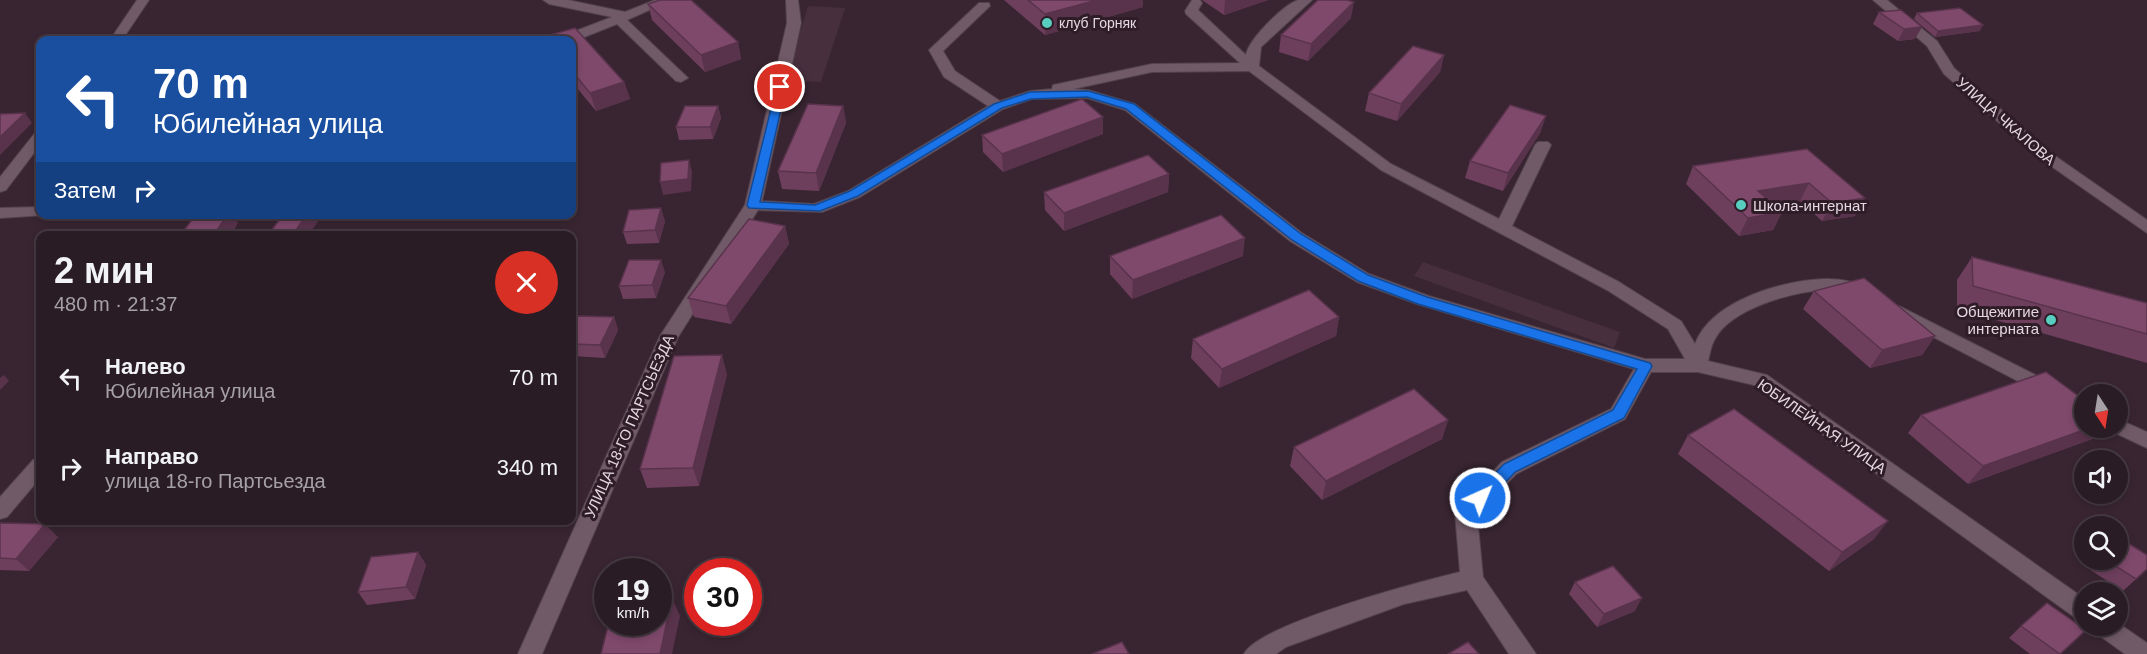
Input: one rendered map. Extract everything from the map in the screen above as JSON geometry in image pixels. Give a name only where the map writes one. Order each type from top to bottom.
[{"type":"street","points":[[119,36],[144,0]]},
{"type":"street","points":[[549,0],[623,17],[681,78]]},
{"type":"street","name":"УЛИЦА 18-ГО ПАРТСЬЕЗДА","points":[[530,654],[669,336],[753,205],[794,23],[792,0]]},
{"type":"street","points":[[1252,67],[1254,46],[1274,25],[1306,0]]},
{"type":"street","name":"УЛИЦА ЧКАЛОВА","points":[[1879,0],[1932,44],[1949,71],[2043,154],[2147,228]]},
{"type":"street","points":[[575,36],[623,17],[655,1]]},
{"type":"street","points":[[1196,3],[1191,11],[1252,67],[1386,167],[1613,286],[1675,325],[1698,365]]},
{"type":"street","points":[[984,6],[936,50],[949,74],[998,106]]},
{"type":"street","points":[[1030,95],[1086,80],[1152,68],[1252,67]]},
{"type":"street","name":"ЮБИЛЕЙНАЯ УЛИЦА","points":[[753,205],[816,209],[854,194],[998,106],[1030,95],[1088,94],[1130,106],[1296,237],[1363,278],[1423,300],[1645,366],[1698,365],[1760,380],[2074,604]]},
{"type":"street","points":[[0,187],[36,141]]},
{"type":"street","points":[[1502,229],[1543,145]]},
{"type":"street","points":[[0,213],[36,212]]},
{"type":"street","points":[[1698,365],[1707,334],[1726,314],[1767,297],[1833,283],[1859,288],[1883,303],[2074,403]]},
{"type":"street","points":[[1524,654],[1514,644],[1472,579],[1466,513],[1509,468],[1618,414],[1645,366]]},
{"type":"street","points":[[2128,431],[2147,441]]},
{"type":"street","points":[[0,511],[36,470]]},
{"type":"street","points":[[1256,654],[1278,640],[1403,595],[1472,579]]},
{"type":"street","points":[[2118,636],[2144,654]]},
{"type":"shaded area","points":[[808,6],[845,8],[821,82],[786,81]]},
{"type":"shaded area","points":[[1423,262],[1620,332],[1614,348],[1414,276]]},
{"type":"building","points":[[660,0],[691,0],[738,42],[701,55],[648,4]]},
{"type":"building","points":[[1028,0],[1097,0],[1045,14]]},
{"type":"building","points":[[1318,0],[1354,2],[1311,44],[1281,35]]},
{"type":"building","points":[[1960,8],[1983,25],[1938,31],[1917,13]]},
{"type":"building","points":[[1901,10],[1922,27],[1904,29],[1879,12]]},
{"type":"building","points":[[575,28],[624,82],[590,93],[576,76],[576,36],[547,36]]},
{"type":"building","points":[[1413,46],[1444,55],[1401,104],[1369,93]]},
{"type":"building","points":[[1082,99],[1103,117],[1002,154],[982,135]]},
{"type":"building","points":[[808,104],[843,106],[816,173],[778,171]]},
{"type":"building","points":[[1510,105],[1546,116],[1508,173],[1470,161]]},
{"type":"building","points":[[685,106],[718,106],[710,127],[676,127]]},
{"type":"building","points":[[25,113],[0,137],[0,114]]},
{"type":"building","points":[[1807,149],[1865,198],[1832,203],[1809,183],[1758,191],[1782,212],[1748,218],[1693,166]]},
{"type":"building","points":[[1148,155],[1169,174],[1064,213],[1044,192]]},
{"type":"building","points":[[689,160],[688,179],[660,182],[661,163]]},
{"type":"building","points":[[661,208],[655,230],[623,232],[629,210]]},
{"type":"building","points":[[1221,215],[1245,238],[1133,280],[1110,256]]},
{"type":"building","points":[[192,219],[225,219],[217,230],[184,231]]},
{"type":"building","points":[[280,219],[304,219],[295,231],[271,231]]},
{"type":"building","points":[[749,219],[785,226],[726,306],[688,298]]},
{"type":"building","points":[[1972,257],[2147,303],[2147,334],[1973,286]]},
{"type":"building","points":[[629,260],[661,260],[652,285],[619,286]]},
{"type":"building","points":[[1864,278],[1935,336],[1882,350],[1814,291]]},
{"type":"building","points":[[1309,290],[1339,317],[1222,369],[1193,339]]},
{"type":"building","points":[[578,316],[614,317],[600,345],[576,344]]},
{"type":"building","points":[[722,355],[693,468],[640,469],[674,356]]},
{"type":"building","points":[[2046,372],[2074,393],[2074,433],[1983,466],[1921,415]]},
{"type":"building","points":[[1414,389],[1448,420],[1326,481],[1294,447]]},
{"type":"building","points":[[1734,409],[1888,521],[1842,552],[1688,435]]},
{"type":"building","points":[[0,523],[44,525],[16,559],[0,558]]},
{"type":"building","points":[[2128,543],[2147,555],[2147,569],[2136,579],[2122,570],[2128,570]]},
{"type":"building","points":[[418,552],[406,587],[358,592],[371,557]]},
{"type":"building","points":[[1613,566],[1642,598],[1604,614],[1575,582]]},
{"type":"building","points":[[2047,603],[2074,622],[2074,636],[2080,636],[2060,654],[2021,626]]},
{"type":"building","points":[[606,636],[664,636],[660,654],[601,654]]},
{"type":"building","points":[[1122,642],[1129,654],[1092,654]]},
{"type":"building","points":[[1468,642],[1479,654],[1448,654]]},
{"type":"place","name":"клуб Горняк","points":[[1047,23]]},
{"type":"place","name":"Школа-интернат","points":[[1741,205]]},
{"type":"place","name":"Общежитие интерната","points":[[2051,320]]},
{"type":"route","points":[[780,87],[753,205],[816,209],[854,194],[914,155],[998,106],[1030,95],[1088,94],[1130,106],[1204,162],[1296,237],[1363,278],[1423,300],[1645,366],[1618,414],[1509,468],[1480,498]]}]
